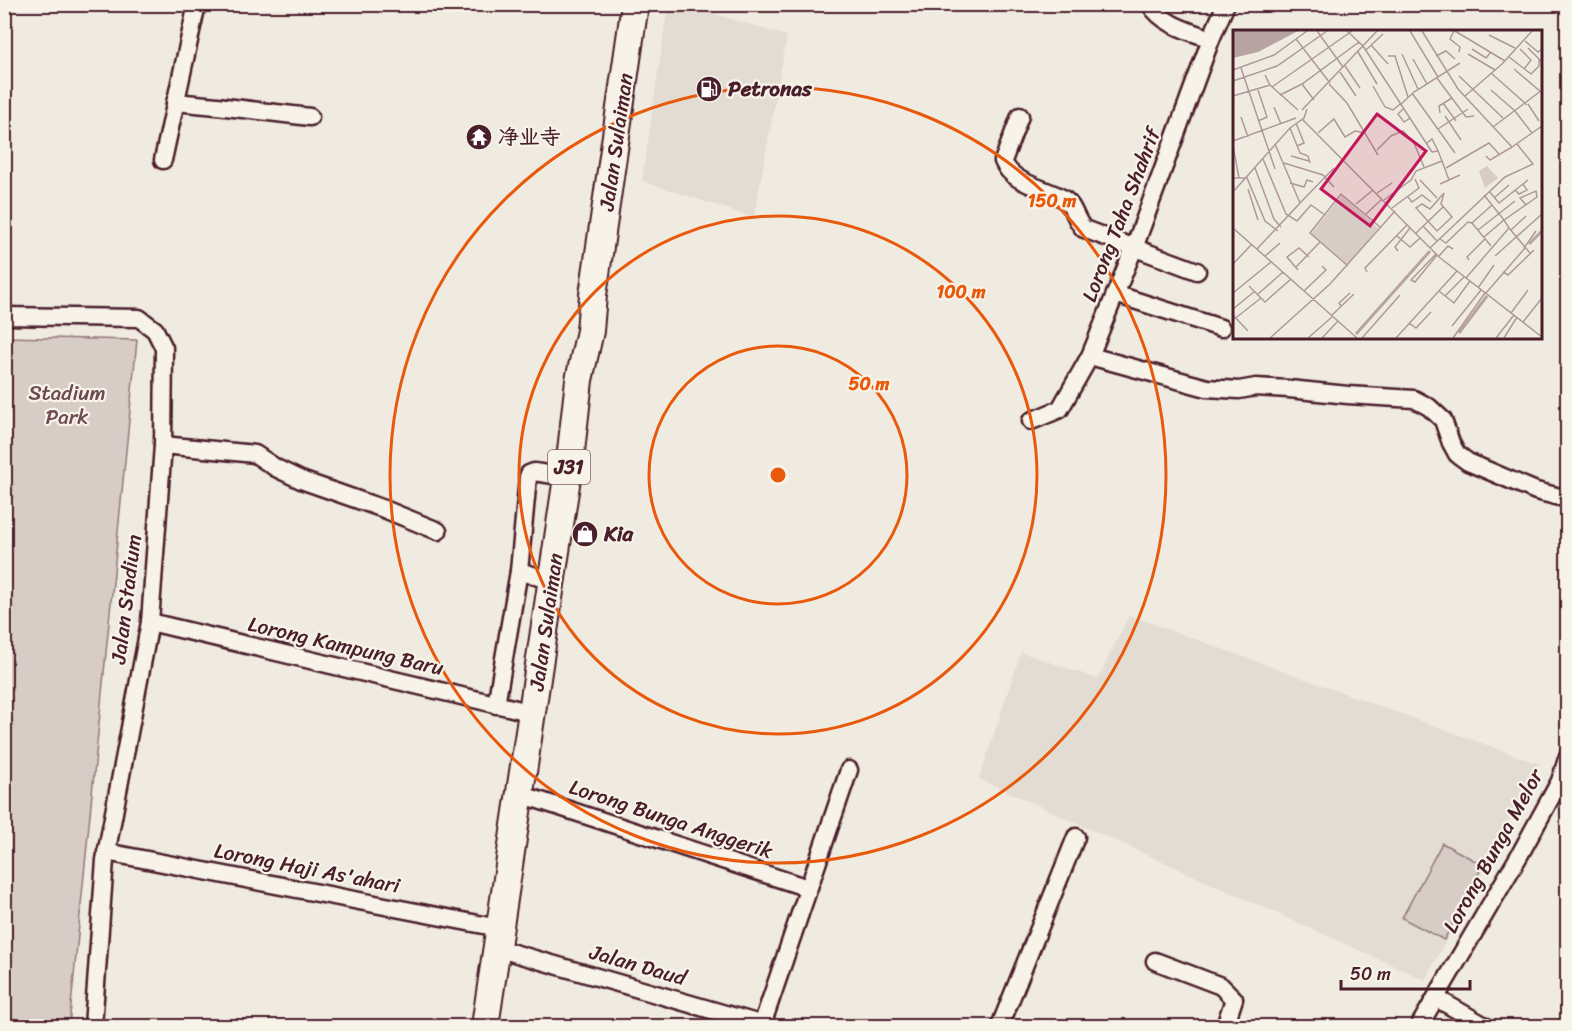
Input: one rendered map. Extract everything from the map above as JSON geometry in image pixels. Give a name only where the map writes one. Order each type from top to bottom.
[{"type":"main road","name":"Jalan Sulaiman","points":[[485,1026],[533,713],[579,380],[590,331],[593,295],[635,4]]},
{"type":"street","points":[[163,160],[197,4]]},
{"type":"street","points":[[1150,4],[1155,13],[1164,20],[1210,39]]},
{"type":"street","name":"Lorong Taha Shahrif","points":[[1031,421],[1060,409],[1090,356],[1134,248],[1210,39],[1226,4]]},
{"type":"street","points":[[175,102],[310,117]]},
{"type":"street","points":[[1020,116],[1003,161],[1005,166],[1018,178],[1064,199],[1071,206],[1075,217],[1084,229],[1197,271]]},
{"type":"street","points":[[1115,294],[1221,328]]},
{"type":"street","name":"Jalan Stadium","points":[[4,316],[139,318],[155,330],[164,348],[163,446],[150,622],[106,852],[93,1026]]},
{"type":"street","points":[[1090,356],[1207,388],[1239,390],[1256,387],[1414,399],[1429,407],[1443,420],[1457,454],[1468,462],[1536,491],[1568,499]]},
{"type":"street","points":[[163,446],[255,454],[276,468],[301,480],[438,531]]},
{"type":"street","points":[[496,705],[519,571],[528,477],[534,472],[567,477]]},
{"type":"street","points":[[519,571],[552,581]]},
{"type":"street","name":"Lorong Kampung Baru","points":[[150,622],[533,713]]},
{"type":"street","name":"Lorong Bunga Melor","points":[[1419,1026],[1519,856],[1560,781],[1568,756]]},
{"type":"street","points":[[764,1026],[849,770]]},
{"type":"street","name":"Lorong Bunga Anggerik","points":[[520,794],[808,888]]},
{"type":"street","points":[[1000,1026],[1076,837]]},
{"type":"street","name":"Lorong Haji As'ahari","points":[[106,852],[498,938]]},
{"type":"street","name":"Jalan Daud","points":[[498,938],[764,1026]]},
{"type":"street","points":[[1155,961],[1221,986],[1234,999],[1225,1026]]},
{"type":"street","points":[[1436,998],[1485,1026]]},
{"type":"shaded area","points":[[668,5],[686,5],[787,36],[754,218],[642,181]]},
{"type":"shaded area","points":[[1129,615],[1539,764],[1425,980],[979,779],[1021,652],[1098,679]]},
{"type":"green space","name":"Stadium Park","points":[[5,337],[137,340],[69,1026],[5,1026]]},
{"type":"green space","points":[[1442,843],[1483,865],[1444,940],[1402,918]]},
{"type":"place","name":"Petronas","points":[[709,89]]},
{"type":"place","name":"净业寺","points":[[479,137]]},
{"type":"place","name":"Kia","points":[[585,534]]}]
